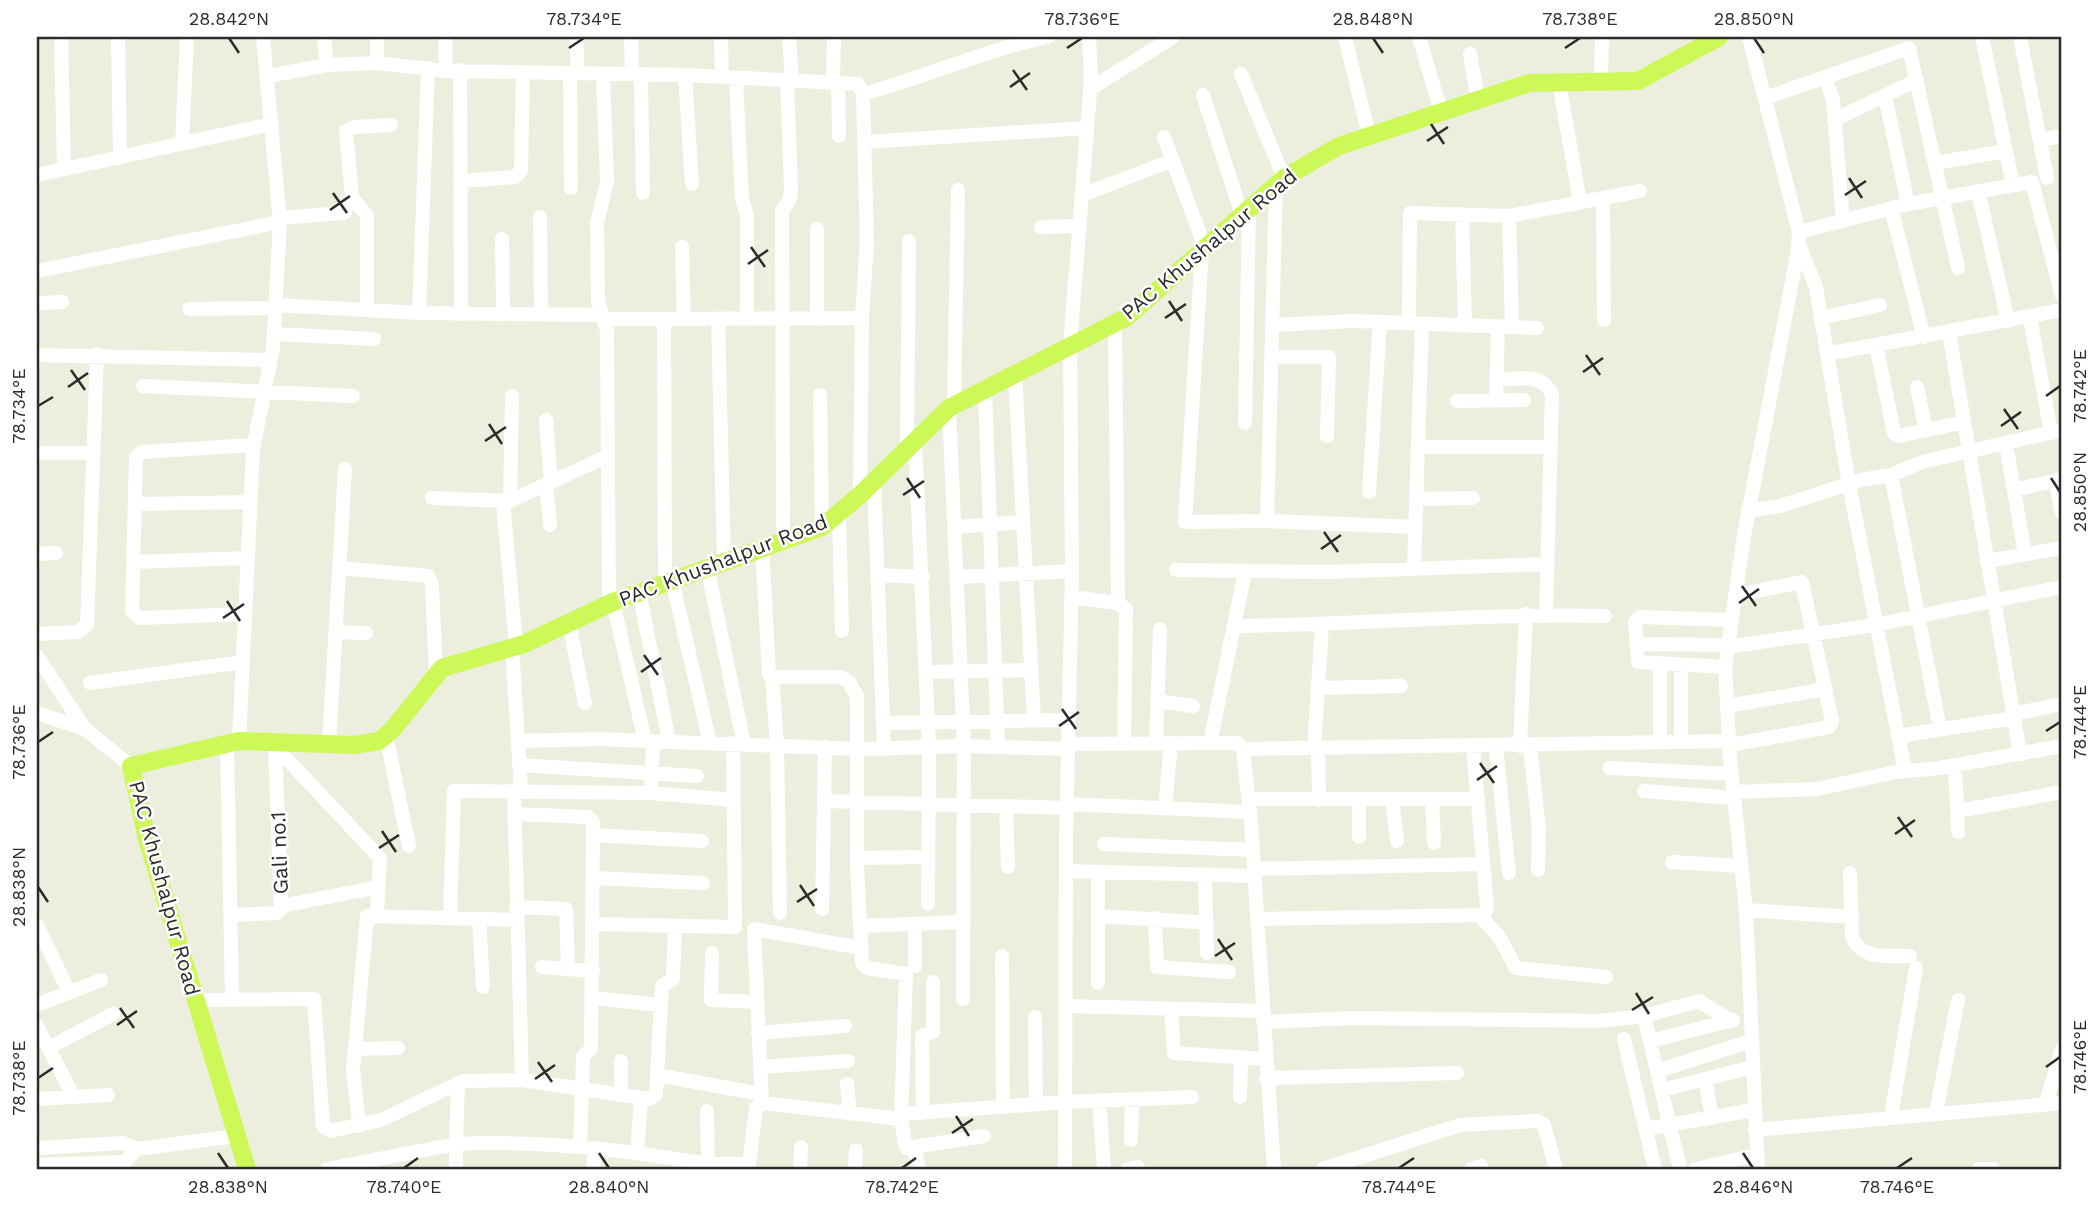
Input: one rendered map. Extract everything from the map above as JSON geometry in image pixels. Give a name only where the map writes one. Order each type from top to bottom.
[{"type":"main road","name":"PAC Khushalpur Road","points":[[247,1169],[147,839],[131,766],[233,742],[355,745],[379,741],[436,674],[454,663],[514,646],[639,592],[762,546],[822,527],[860,495],[952,407],[1127,317],[1280,181],[1327,152],[1529,83],[1638,81],[1719,37]]},
{"type":"street","points":[[61,37],[64,169]]},
{"type":"street","points":[[118,37],[120,158]]},
{"type":"street","points":[[182,144],[187,37]]},
{"type":"street","points":[[233,999],[233,742],[243,662],[253,445],[274,334],[280,220],[263,37]]},
{"type":"street","points":[[324,37],[327,65]]},
{"type":"street","points":[[377,37],[377,63]]},
{"type":"street","points":[[444,37],[453,71],[460,181],[461,314]]},
{"type":"street","points":[[571,188],[576,37]]},
{"type":"street","points":[[631,37],[643,194]]},
{"type":"street","points":[[721,37],[729,78],[741,199],[747,215],[747,319]]},
{"type":"street","points":[[783,540],[782,211],[789,201],[791,190],[789,37]]},
{"type":"street","points":[[834,37],[839,136]]},
{"type":"street","points":[[863,94],[924,78],[998,47],[1048,37]]},
{"type":"street","points":[[1065,1169],[1067,720],[1072,571],[1070,346],[1090,89],[1089,37]]},
{"type":"street","points":[[1090,89],[1173,37]]},
{"type":"street","points":[[1345,37],[1368,136]]},
{"type":"street","points":[[1419,37],[1441,112]]},
{"type":"street","points":[[1601,81],[1602,37]]},
{"type":"street","points":[[1749,37],[1799,237],[1816,287],[1849,484],[1905,771]]},
{"type":"street","points":[[1982,37],[2013,185]]},
{"type":"street","points":[[2020,37],[2047,178]]},
{"type":"street","points":[[1765,98],[1909,48],[1958,268]]},
{"type":"street","points":[[1469,54],[1478,100]]},
{"type":"street","points":[[268,76],[327,65],[377,63],[453,71],[685,75],[858,84],[863,94],[867,242],[862,318],[860,495]]},
{"type":"street","points":[[419,313],[428,68]]},
{"type":"street","points":[[460,181],[515,177],[521,171],[523,72]]},
{"type":"street","points":[[1241,74],[1280,181],[1268,521]]},
{"type":"street","points":[[603,75],[607,182],[597,223],[598,302],[604,317],[611,603],[649,741],[651,793]]},
{"type":"street","points":[[685,75],[692,184]]},
{"type":"street","points":[[1825,77],[1833,100],[1843,220]]},
{"type":"street","points":[[1835,120],[1917,80]]},
{"type":"street","points":[[1559,82],[1580,202]]},
{"type":"street","points":[[1203,95],[1246,212],[1245,423]]},
{"type":"street","points":[[1885,96],[1908,204]]},
{"type":"street","points":[[37,175],[272,124]]},
{"type":"street","points":[[37,271],[280,220],[344,213],[352,197],[346,131],[354,127],[391,125]]},
{"type":"street","points":[[864,142],[1087,128]]},
{"type":"street","points":[[2040,141],[2062,136]]},
{"type":"street","points":[[1164,137],[1204,249],[1184,519],[1189,524],[1268,521],[1415,527]]},
{"type":"street","points":[[1935,163],[2006,151]]},
{"type":"street","points":[[1082,195],[1173,160]]},
{"type":"street","points":[[1799,237],[1843,220],[1891,208],[2062,175]]},
{"type":"street","points":[[2032,182],[2062,296]]},
{"type":"street","points":[[958,190],[952,407],[964,746],[962,999]]},
{"type":"street","points":[[1414,567],[1418,447],[1416,323],[1410,213],[1509,216],[1640,191]]},
{"type":"street","points":[[1978,191],[2008,321]]},
{"type":"street","points":[[352,197],[367,216],[367,309]]},
{"type":"street","points":[[1603,198],[1604,320]]},
{"type":"street","points":[[1891,208],[1924,337]]},
{"type":"street","points":[[1462,214],[1465,326]]},
{"type":"street","points":[[1496,400],[1505,327],[1509,216]]},
{"type":"street","points":[[540,218],[541,313]]},
{"type":"street","points":[[1041,227],[1080,226]]},
{"type":"street","points":[[817,229],[817,319]]},
{"type":"street","points":[[1695,1169],[1757,1162],[1746,910],[1732,774],[1725,667],[1748,511],[1799,237]]},
{"type":"street","points":[[502,239],[503,312]]},
{"type":"street","points":[[909,241],[911,446],[923,578],[929,721],[928,904]]},
{"type":"street","points":[[682,247],[684,319]]},
{"type":"street","points":[[37,303],[62,302]]},
{"type":"street","points":[[1821,318],[1880,305]]},
{"type":"street","points":[[189,309],[275,307],[461,314],[541,313],[664,319],[862,318]]},
{"type":"street","points":[[1827,354],[2062,310]]},
{"type":"street","points":[[1748,511],[1780,506],[1849,484],[1891,475],[1923,462],[2057,431],[2030,317]]},
{"type":"street","points":[[664,319],[668,581],[709,743]]},
{"type":"street","points":[[718,319],[715,564],[738,743],[733,800],[735,927]]},
{"type":"street","points":[[1274,325],[1380,322],[1537,328]]},
{"type":"street","points":[[1369,492],[1380,322]]},
{"type":"street","points":[[1115,323],[1118,603],[1126,614],[1124,743]]},
{"type":"street","points":[[1949,332],[2020,754]]},
{"type":"street","points":[[274,334],[374,338]]},
{"type":"street","points":[[1876,345],[1894,433],[1899,436],[1964,422]]},
{"type":"street","points":[[37,355],[96,354],[270,360]]},
{"type":"street","points":[[37,634],[78,632],[87,625],[96,354]]},
{"type":"street","points":[[1274,357],[1329,357],[1327,436]]},
{"type":"street","points":[[1015,374],[1034,720]]},
{"type":"street","points":[[1497,380],[1535,378],[1549,388],[1553,400],[1546,614]]},
{"type":"street","points":[[143,386],[353,396]]},
{"type":"street","points":[[1917,387],[1926,430]]},
{"type":"street","points":[[985,390],[998,747]]},
{"type":"street","points":[[820,395],[822,527]]},
{"type":"street","points":[[512,396],[507,502],[519,765],[514,814],[522,1080]]},
{"type":"street","points":[[1457,401],[1524,400]]},
{"type":"street","points":[[546,420],[550,525]]},
{"type":"street","points":[[2006,444],[2025,554]]},
{"type":"street","points":[[245,614],[140,618],[132,611],[135,504],[139,453],[253,445]]},
{"type":"street","points":[[1418,447],[1552,447]]},
{"type":"street","points":[[37,453],[94,453]]},
{"type":"street","points":[[432,498],[507,502],[608,456]]},
{"type":"street","points":[[329,744],[345,469]]},
{"type":"street","points":[[1891,475],[1940,729]]},
{"type":"street","points":[[2014,490],[2059,480],[2062,513]]},
{"type":"street","points":[[874,482],[884,749]]},
{"type":"street","points":[[1416,499],[1473,498]]},
{"type":"street","points":[[135,504],[250,502]]},
{"type":"street","points":[[839,514],[842,631]]},
{"type":"street","points":[[956,527],[1023,522]]},
{"type":"street","points":[[762,546],[767,670],[772,677],[777,745],[780,913]]},
{"type":"street","points":[[1987,561],[2062,548]]},
{"type":"street","points":[[37,554],[56,554]]},
{"type":"street","points":[[133,562],[247,558]]},
{"type":"street","points":[[1176,570],[1245,572],[1548,564]]},
{"type":"street","points":[[340,568],[428,576],[432,586],[436,674]]},
{"type":"street","points":[[958,577],[1072,571]]},
{"type":"street","points":[[1210,743],[1245,572]]},
{"type":"street","points":[[877,575],[923,578]]},
{"type":"street","points":[[1242,749],[1473,748],[1681,741],[1730,743],[1829,727],[1832,721],[1826,689],[1801,582],[1735,595]]},
{"type":"street","points":[[1636,644],[1728,646],[1875,625],[2062,587]]},
{"type":"street","points":[[639,592],[669,741]]},
{"type":"street","points":[[1071,597],[1118,603]]},
{"type":"street","points":[[1526,614],[1531,746],[1539,828],[1538,870]]},
{"type":"street","points":[[1235,626],[1322,625],[1526,614],[1605,616]]},
{"type":"street","points":[[1725,667],[1638,662],[1635,622],[1640,617],[1732,620]]},
{"type":"street","points":[[569,622],[585,703]]},
{"type":"street","points":[[1319,800],[1316,749],[1322,625]]},
{"type":"street","points":[[1160,629],[1158,701],[1164,743],[1165,808]]},
{"type":"street","points":[[336,632],[366,633]]},
{"type":"street","points":[[37,656],[85,729],[131,766]]},
{"type":"street","points":[[90,682],[243,662]]},
{"type":"street","points":[[1660,664],[1660,742]]},
{"type":"street","points":[[1681,665],[1681,741]]},
{"type":"street","points":[[927,672],[1030,670]]},
{"type":"street","points":[[772,677],[841,677],[849,682],[856,696],[860,948],[863,967],[902,972],[907,978],[901,1117],[907,1148],[916,1153],[919,1169]]},
{"type":"street","points":[[1318,688],[1401,686]]},
{"type":"street","points":[[1727,706],[1826,689]]},
{"type":"street","points":[[1158,701],[1193,706]]},
{"type":"street","points":[[1898,736],[2062,705]]},
{"type":"street","points":[[37,713],[85,729]]},
{"type":"street","points":[[883,723],[1067,720]]},
{"type":"street","points":[[386,735],[409,846]]},
{"type":"street","points":[[518,741],[669,741],[884,749],[1237,743],[1242,749],[1250,806],[1274,1169]]},
{"type":"street","points":[[273,744],[377,853],[381,863],[377,914]]},
{"type":"street","name":"Gali no.1","points":[[231,915],[277,913],[281,906],[273,744]]},
{"type":"street","points":[[1644,792],[1734,795],[1818,789],[1905,771],[2062,746]]},
{"type":"street","points":[[822,909],[825,747]]},
{"type":"street","points":[[1496,747],[1509,873]]},
{"type":"street","points":[[1473,748],[1487,907],[1480,917]]},
{"type":"street","points":[[519,765],[651,771],[697,776]]},
{"type":"street","points":[[1955,765],[1958,832]]},
{"type":"street","points":[[1610,768],[1732,774]]},
{"type":"street","points":[[450,918],[452,795],[458,790],[651,793],[733,800]]},
{"type":"street","points":[[1958,811],[2062,792]]},
{"type":"street","points":[[1359,799],[1359,837]]},
{"type":"street","points":[[1392,799],[1397,841]]},
{"type":"street","points":[[1432,799],[1434,842]]},
{"type":"street","points":[[824,801],[1165,808],[1250,806],[1319,800],[1478,799]]},
{"type":"street","points":[[1006,806],[1008,867]]},
{"type":"street","points":[[514,814],[588,817],[593,822],[591,1049],[583,1056],[587,1148],[593,1169]]},
{"type":"street","points":[[593,835],[702,841]]},
{"type":"street","points":[[1104,844],[1253,850]]},
{"type":"street","points":[[857,858],[928,857]]},
{"type":"street","points":[[1672,862],[1741,866]]},
{"type":"street","points":[[1066,871],[1205,875],[1483,864]]},
{"type":"street","points":[[1098,872],[1098,983]]},
{"type":"street","points":[[1850,873],[1854,941],[1865,953],[1913,962],[1891,1116]]},
{"type":"street","points":[[1205,875],[1207,953]]},
{"type":"street","points":[[593,878],[703,883]]},
{"type":"street","points":[[281,906],[379,887]]},
{"type":"street","points":[[359,1126],[353,1070],[367,916],[377,914],[479,919],[566,909],[568,969]]},
{"type":"street","points":[[1746,910],[1852,917]]},
{"type":"street","points":[[1098,916],[1196,922]]},
{"type":"street","points":[[1257,919],[1480,917],[1500,938],[1516,968],[1606,977]]},
{"type":"street","points":[[1155,918],[1157,967],[1229,972]]},
{"type":"street","points":[[479,919],[483,987]]},
{"type":"street","points":[[860,926],[961,922]]},
{"type":"street","points":[[593,924],[735,927],[860,948]]},
{"type":"street","points":[[915,924],[915,966]]},
{"type":"street","points":[[37,925],[41,942],[69,992]]},
{"type":"street","points":[[195,1000],[314,999],[323,1126],[331,1131],[381,1120],[458,1083],[522,1080],[654,1098],[663,984],[673,979],[675,926]]},
{"type":"street","points":[[327,1169],[456,1144],[517,1141],[637,1152],[708,1167],[751,1165],[756,1108],[762,1099],[754,929]]},
{"type":"street","points":[[712,953],[711,1000],[757,1002]]},
{"type":"street","points":[[1002,956],[1003,1107]]},
{"type":"street","points":[[542,967],[593,971]]},
{"type":"street","points":[[37,1005],[101,980]]},
{"type":"street","points":[[923,1113],[922,1036],[933,1032],[933,982]]},
{"type":"street","points":[[593,998],[661,1004]]},
{"type":"street","points":[[1936,1112],[1958,1000]]},
{"type":"street","points":[[1065,1006],[1171,1009],[1263,1016],[1592,1021],[1644,1016],[1699,1001],[1731,1021]]},
{"type":"street","points":[[1171,1009],[1174,1053],[1265,1059]]},
{"type":"street","points":[[48,1048],[114,1014]]},
{"type":"street","points":[[1644,1016],[1680,1169]]},
{"type":"street","points":[[1650,1041],[1750,1016]]},
{"type":"street","points":[[1035,1017],[1036,1104]]},
{"type":"street","points":[[37,1026],[74,1097]]},
{"type":"street","points":[[758,1033],[845,1027]]},
{"type":"street","points":[[1625,1039],[1655,1169]]},
{"type":"street","points":[[1657,1071],[1751,1041]]},
{"type":"street","points":[[355,1049],[398,1048]]},
{"type":"street","points":[[2046,1103],[2062,1049]]},
{"type":"street","points":[[1240,1097],[1241,1058]]},
{"type":"street","points":[[621,1061],[621,1095]]},
{"type":"street","points":[[760,1067],[848,1061]]},
{"type":"street","points":[[1662,1090],[1752,1067]]},
{"type":"street","points":[[1266,1078],[1457,1073]]},
{"type":"street","points":[[657,1075],[762,1099],[850,1113],[901,1117],[1065,1102],[1192,1097]]},
{"type":"street","points":[[1705,1079],[1712,1117]]},
{"type":"street","points":[[456,1169],[458,1083]]},
{"type":"street","points":[[847,1084],[850,1113]]},
{"type":"street","points":[[37,1099],[108,1095]]},
{"type":"street","points":[[637,1152],[641,1098]]},
{"type":"street","points":[[1131,1140],[1132,1099]]},
{"type":"street","points":[[1099,1101],[1104,1169]]},
{"type":"street","points":[[1755,1130],[2062,1103]]},
{"type":"street","points":[[1646,1129],[1754,1110]]},
{"type":"street","points":[[707,1111],[708,1167]]},
{"type":"street","points":[[1323,1169],[1453,1127],[1538,1121],[1544,1125],[1556,1169]]},
{"type":"street","points":[[37,1148],[123,1143],[137,1149],[236,1136]]},
{"type":"street","points":[[907,1148],[984,1136]]},
{"type":"street","points":[[800,1169],[801,1147]]},
{"type":"street","points":[[37,1165],[125,1162],[137,1149]]},
{"type":"street","points":[[855,1169],[856,1150]]},
{"type":"street","points":[[1979,1169],[1993,1169]]}]
